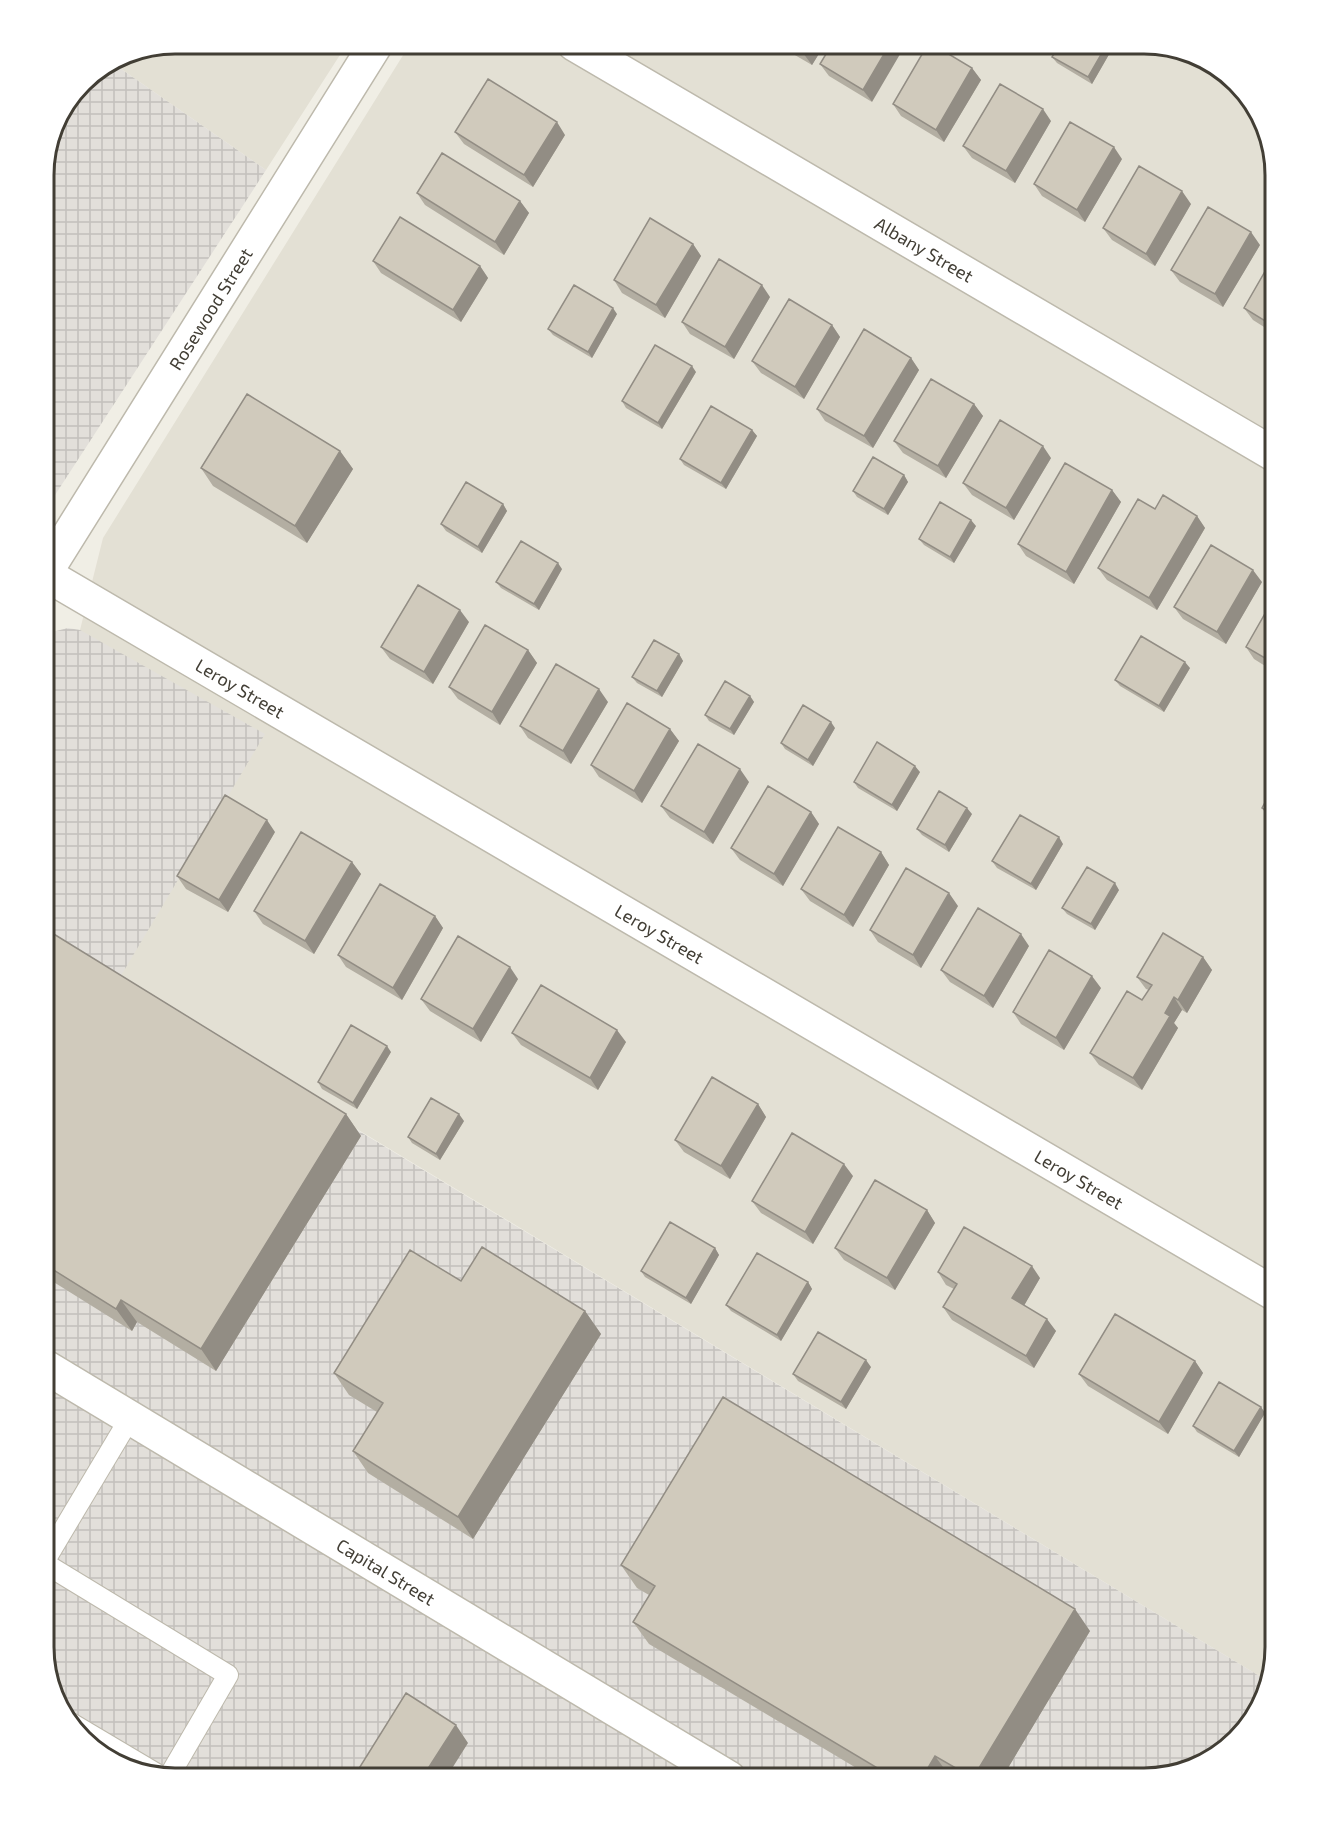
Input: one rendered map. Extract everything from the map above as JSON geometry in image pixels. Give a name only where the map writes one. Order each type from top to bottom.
[{"type":"street","name":"Rosewood Street","points":[[54,558],[370,54]]},
{"type":"street","name":"Albany Street","points":[[591,54],[1265,449]]},
{"type":"street","name":"Leroy Street","points":[[54,580],[1265,1288]]},
{"type":"street","name":"Capital Street","points":[[54,1372],[712,1768]]},
{"type":"lane","points":[[54,1546],[130,1418]]},
{"type":"lane","points":[[54,1569],[228,1676],[174,1768]]},
{"type":"lane","points":[[93,1736],[137,1762]]},
{"type":"shaded area","points":[[175,54],[341,54],[266,170],[119,68],[144,58]]},
{"type":"shaded area","points":[[404,54],[1152,54],[1190,63],[1218,79],[1230,89],[1240,101],[1256,129],[1264,159],[1265,175],[1265,1647],[1261,1677],[116,983],[80,630],[103,538]]},
{"type":"shaded area","points":[[119,68],[266,170],[54,497],[54,167],[63,129],[74,108],[89,89]]},
{"type":"shaded area","points":[[68,628],[80,630],[265,734],[116,984],[1261,1677],[1249,1707],[1230,1733],[1218,1743],[1190,1759],[1160,1767],[1144,1768],[167,1768],[136,1762],[108,1748],[95,1738],[74,1714],[63,1693],[55,1663],[54,1647],[54,632]]},
{"type":"building","points":[[826,54],[884,54],[863,90],[820,64]]},
{"type":"building","points":[[922,54],[949,54],[972,68],[936,130],[893,104]]},
{"type":"building","points":[[1054,54],[1101,54],[1088,77],[1052,57]]},
{"type":"building","points":[[488,79],[557,122],[524,175],[455,132]]},
{"type":"building","points":[[1000,84],[1043,109],[1006,171],[963,146]]},
{"type":"building","points":[[1070,122],[1114,147],[1077,210],[1034,184]]},
{"type":"building","points":[[442,153],[520,201],[495,242],[417,193]]},
{"type":"building","points":[[1139,166],[1182,191],[1146,254],[1103,228]]},
{"type":"building","points":[[1208,207],[1251,232],[1215,294],[1171,270]]},
{"type":"building","points":[[400,217],[480,266],[453,310],[373,261]]},
{"type":"building","points":[[650,218],[693,244],[656,305],[614,280]]},
{"type":"building","points":[[719,259],[762,285],[725,347],[682,322]]},
{"type":"building","points":[[1265,271],[1265,321],[1244,308]]},
{"type":"building","points":[[574,285],[613,308],[588,352],[548,329]]},
{"type":"building","points":[[789,299],[832,325],[795,387],[752,361]]},
{"type":"building","points":[[864,329],[911,358],[864,436],[817,409]]},
{"type":"building","points":[[655,345],[692,366],[658,423],[622,401]]},
{"type":"building","points":[[931,379],[974,404],[938,466],[894,441]]},
{"type":"building","points":[[247,394],[340,451],[295,526],[201,468]]},
{"type":"building","points":[[711,406],[752,430],[721,483],[680,459]]},
{"type":"building","points":[[1000,420],[1043,446],[1006,508],[963,483]]},
{"type":"building","points":[[873,457],[904,475],[884,509],[853,491]]},
{"type":"building","points":[[1065,463],[1112,490],[1066,572],[1018,544]]},
{"type":"building","points":[[466,482],[503,504],[478,547],[441,524]]},
{"type":"building","points":[[1163,495],[1197,516],[1149,598],[1098,568],[1138,499],[1155,509]]},
{"type":"building","points":[[940,502],[971,520],[950,557],[919,539]]},
{"type":"building","points":[[521,541],[558,563],[534,604],[496,582]]},
{"type":"building","points":[[1211,545],[1253,570],[1217,632],[1174,607]]},
{"type":"building","points":[[418,585],[460,610],[424,672],[381,647]]},
{"type":"building","points":[[1265,614],[1265,658],[1246,647]]},
{"type":"building","points":[[485,625],[528,650],[492,712],[449,687]]},
{"type":"building","points":[[1141,636],[1185,662],[1159,706],[1115,680]]},
{"type":"building","points":[[654,640],[679,654],[657,691],[632,677]]},
{"type":"building","points":[[556,664],[599,689],[563,751],[520,726]]},
{"type":"building","points":[[725,681],[750,696],[730,729],[705,715]]},
{"type":"building","points":[[627,703],[670,729],[634,791],[591,765]]},
{"type":"building","points":[[803,705],[831,722],[808,760],[781,743]]},
{"type":"building","points":[[877,742],[915,766],[892,805],[854,782]]},
{"type":"building","points":[[698,744],[740,769],[704,832],[661,806]]},
{"type":"building","points":[[768,786],[811,812],[774,874],[731,848]]},
{"type":"building","points":[[939,791],[967,808],[945,845],[917,829]]},
{"type":"building","points":[[225,795],[267,820],[219,900],[177,876]]},
{"type":"building","points":[[1020,815],[1059,837],[1031,884],[992,861]]},
{"type":"building","points":[[838,827],[881,852],[844,915],[801,889]]},
{"type":"building","points":[[301,832],[352,862],[305,941],[254,911]]},
{"type":"building","points":[[1087,867],[1115,883],[1091,924],[1062,908]]},
{"type":"building","points":[[906,868],[949,893],[913,955],[870,930]]},
{"type":"building","points":[[380,884],[435,916],[393,988],[338,955]]},
{"type":"building","points":[[978,908],[1021,934],[984,996],[941,970]]},
{"type":"building","points":[[1163,933],[1203,957],[1178,1000],[1174,997],[1165,1013],[1170,1016],[1133,1078],[1090,1053],[1127,991],[1142,1000],[1152,985],[1137,977]]},
{"type":"building","points":[[54,934],[346,1114],[201,1349],[121,1300],[116,1309],[54,1270]]},
{"type":"building","points":[[458,936],[510,967],[473,1029],[421,999]]},
{"type":"building","points":[[1049,950],[1092,976],[1056,1038],[1013,1012]]},
{"type":"building","points":[[541,985],[617,1030],[590,1078],[512,1033]]},
{"type":"building","points":[[351,1025],[387,1046],[353,1103],[318,1082]]},
{"type":"building","points":[[712,1077],[758,1104],[721,1166],[675,1140]]},
{"type":"building","points":[[431,1098],[459,1114],[436,1154],[408,1137]]},
{"type":"building","points":[[792,1133],[844,1164],[805,1232],[752,1201]]},
{"type":"building","points":[[875,1180],[927,1210],[887,1278],[835,1248]]},
{"type":"building","points":[[670,1222],[715,1248],[686,1298],[641,1271]]},
{"type":"building","points":[[964,1227],[1032,1266],[1012,1298],[1047,1319],[1026,1356],[943,1307],[957,1284],[938,1272]]},
{"type":"building","points":[[482,1247],[585,1311],[458,1517],[353,1451],[383,1403],[334,1373],[410,1250],[461,1281]]},
{"type":"building","points":[[757,1253],[808,1282],[777,1335],[726,1305]]},
{"type":"building","points":[[1115,1314],[1195,1361],[1159,1422],[1079,1374]]},
{"type":"building","points":[[818,1332],[866,1360],[841,1402],[793,1374]]},
{"type":"building","points":[[1219,1382],[1261,1407],[1234,1451],[1193,1426]]},
{"type":"building","points":[[723,1397],[1075,1609],[979,1768],[956,1768],[935,1756],[928,1768],[877,1768],[633,1622],[655,1586],[621,1565]]},
{"type":"building","points":[[406,1693],[456,1725],[428,1768],[359,1768]]}]
